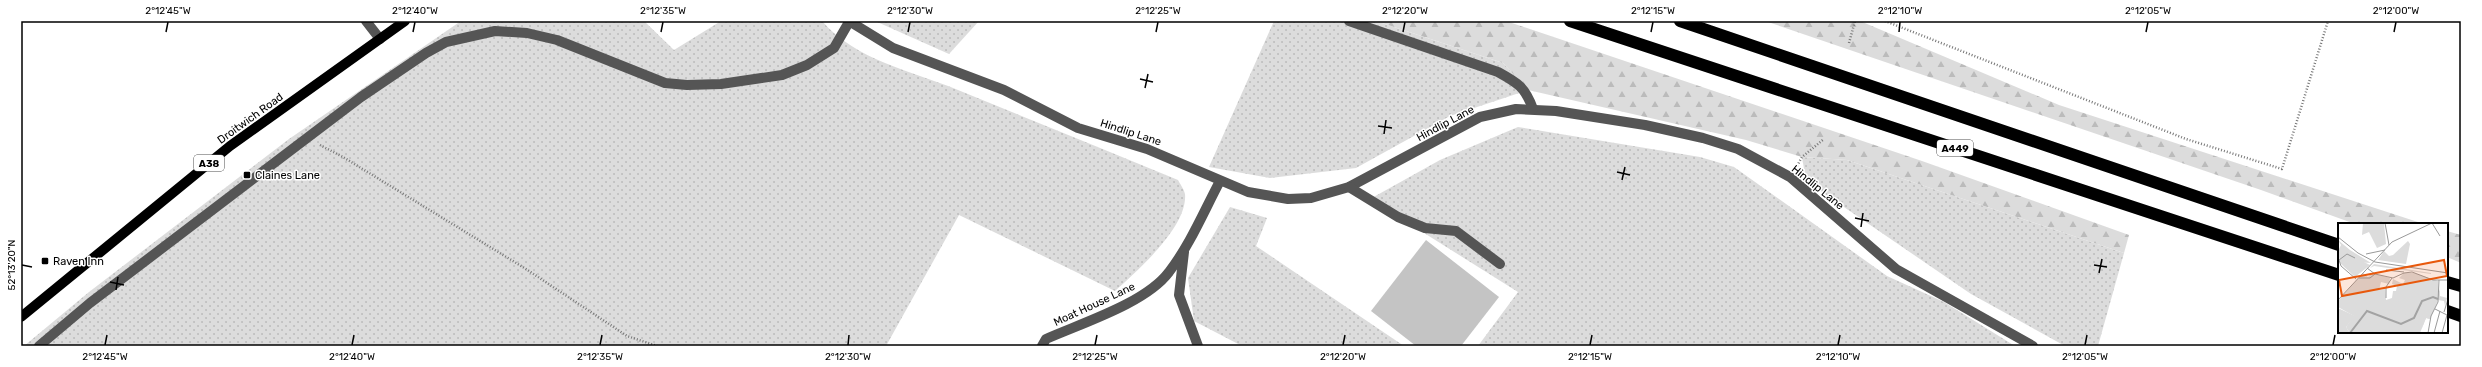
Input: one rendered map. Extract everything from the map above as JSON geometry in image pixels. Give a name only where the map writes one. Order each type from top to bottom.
[{"type":"highway","name":"A449","points":[[1570,21],[2338,275]]},
{"type":"highway","points":[[1680,21],[2338,245]]},
{"type":"highway","points":[[2448,282],[2461,286]]},
{"type":"highway","points":[[2448,311],[2461,316]]},
{"type":"main road","name":"Droitwich Road","points":[[21,317],[230,146],[405,21]]},
{"type":"street","points":[[366,21],[380,39]]},
{"type":"street","points":[[39,346],[90,303],[306,138],[361,97],[426,53],[446,42],[471,35],[495,31],[527,33],[557,40],[607,58],[644,76],[665,83],[687,85],[721,84],[782,75],[807,65],[834,48],[849,21]]},
{"type":"street","name":"Hindlip Lane","points":[[849,21],[893,48],[1004,90],[1078,128],[1147,149],[1248,192],[1288,198],[1324,195],[1349,187],[1480,117],[1516,109],[1533,109],[1645,124],[1704,138],[1738,149],[1790,177],[1896,269],[2033,346]]},
{"type":"street","points":[[1349,21],[1498,72],[1520,84],[1528,96],[1533,109]]},
{"type":"street","name":"Moat House Lane","points":[[1042,346],[1046,339],[1139,298],[1169,273],[1184,250],[1220,181]]},
{"type":"street","points":[[1349,187],[1398,217],[1425,228],[1456,231],[1500,264]]},
{"type":"street","points":[[1184,250],[1179,296],[1198,346]]},
{"type":"path","points":[[1849,43],[1855,21]]},
{"type":"path","points":[[1885,21],[2186,139],[2282,169],[2328,21]]},
{"type":"path","points":[[306,138],[344,156],[627,336],[657,346]]},
{"type":"path","points":[[1790,177],[1802,157],[1824,139]]},
{"type":"green space","points":[[461,21],[644,21],[674,50],[721,21],[822,21],[836,35],[851,46],[885,63],[958,90],[1178,180],[1185,194],[1184,207],[1170,234],[1148,260],[1115,291],[959,215],[886,346],[24,346],[89,292],[289,139]]},
{"type":"green space","points":[[875,21],[979,21],[949,54]]},
{"type":"green space","points":[[1274,21],[1376,21],[1503,63],[1528,90],[1450,116],[1356,168],[1270,178],[1209,167]]},
{"type":"green space","points":[[1376,21],[1506,21],[1922,161],[2129,235],[2124,253],[1847,160],[1802,157],[1746,140],[1528,90],[1503,63]]},
{"type":"green space","points":[[1765,21],[1860,21],[2059,105],[2421,223],[2352,223],[2261,190]]},
{"type":"green space","points":[[1518,127],[1700,157],[1734,167],[1887,276],[1944,302],[2015,346],[1478,346],[1518,292],[1370,199],[1440,160]]},
{"type":"green space","points":[[1802,157],[1847,160],[2124,253],[2098,346],[2065,346],[1971,294],[1806,181]]},
{"type":"green space","points":[[1230,207],[1267,218],[1256,246],[1404,346],[1242,346],[1194,321],[1188,278]]},
{"type":"green space","points":[[2448,231],[2461,235],[2461,263],[2448,257]]},
{"type":"building","points":[[1426,240],[1499,297],[1461,346],[1416,346],[1371,311]]},
{"type":"place","name":"Claines Lane","points":[[247,175]]},
{"type":"place","name":"Raven Inn","points":[[45,261]]}]
